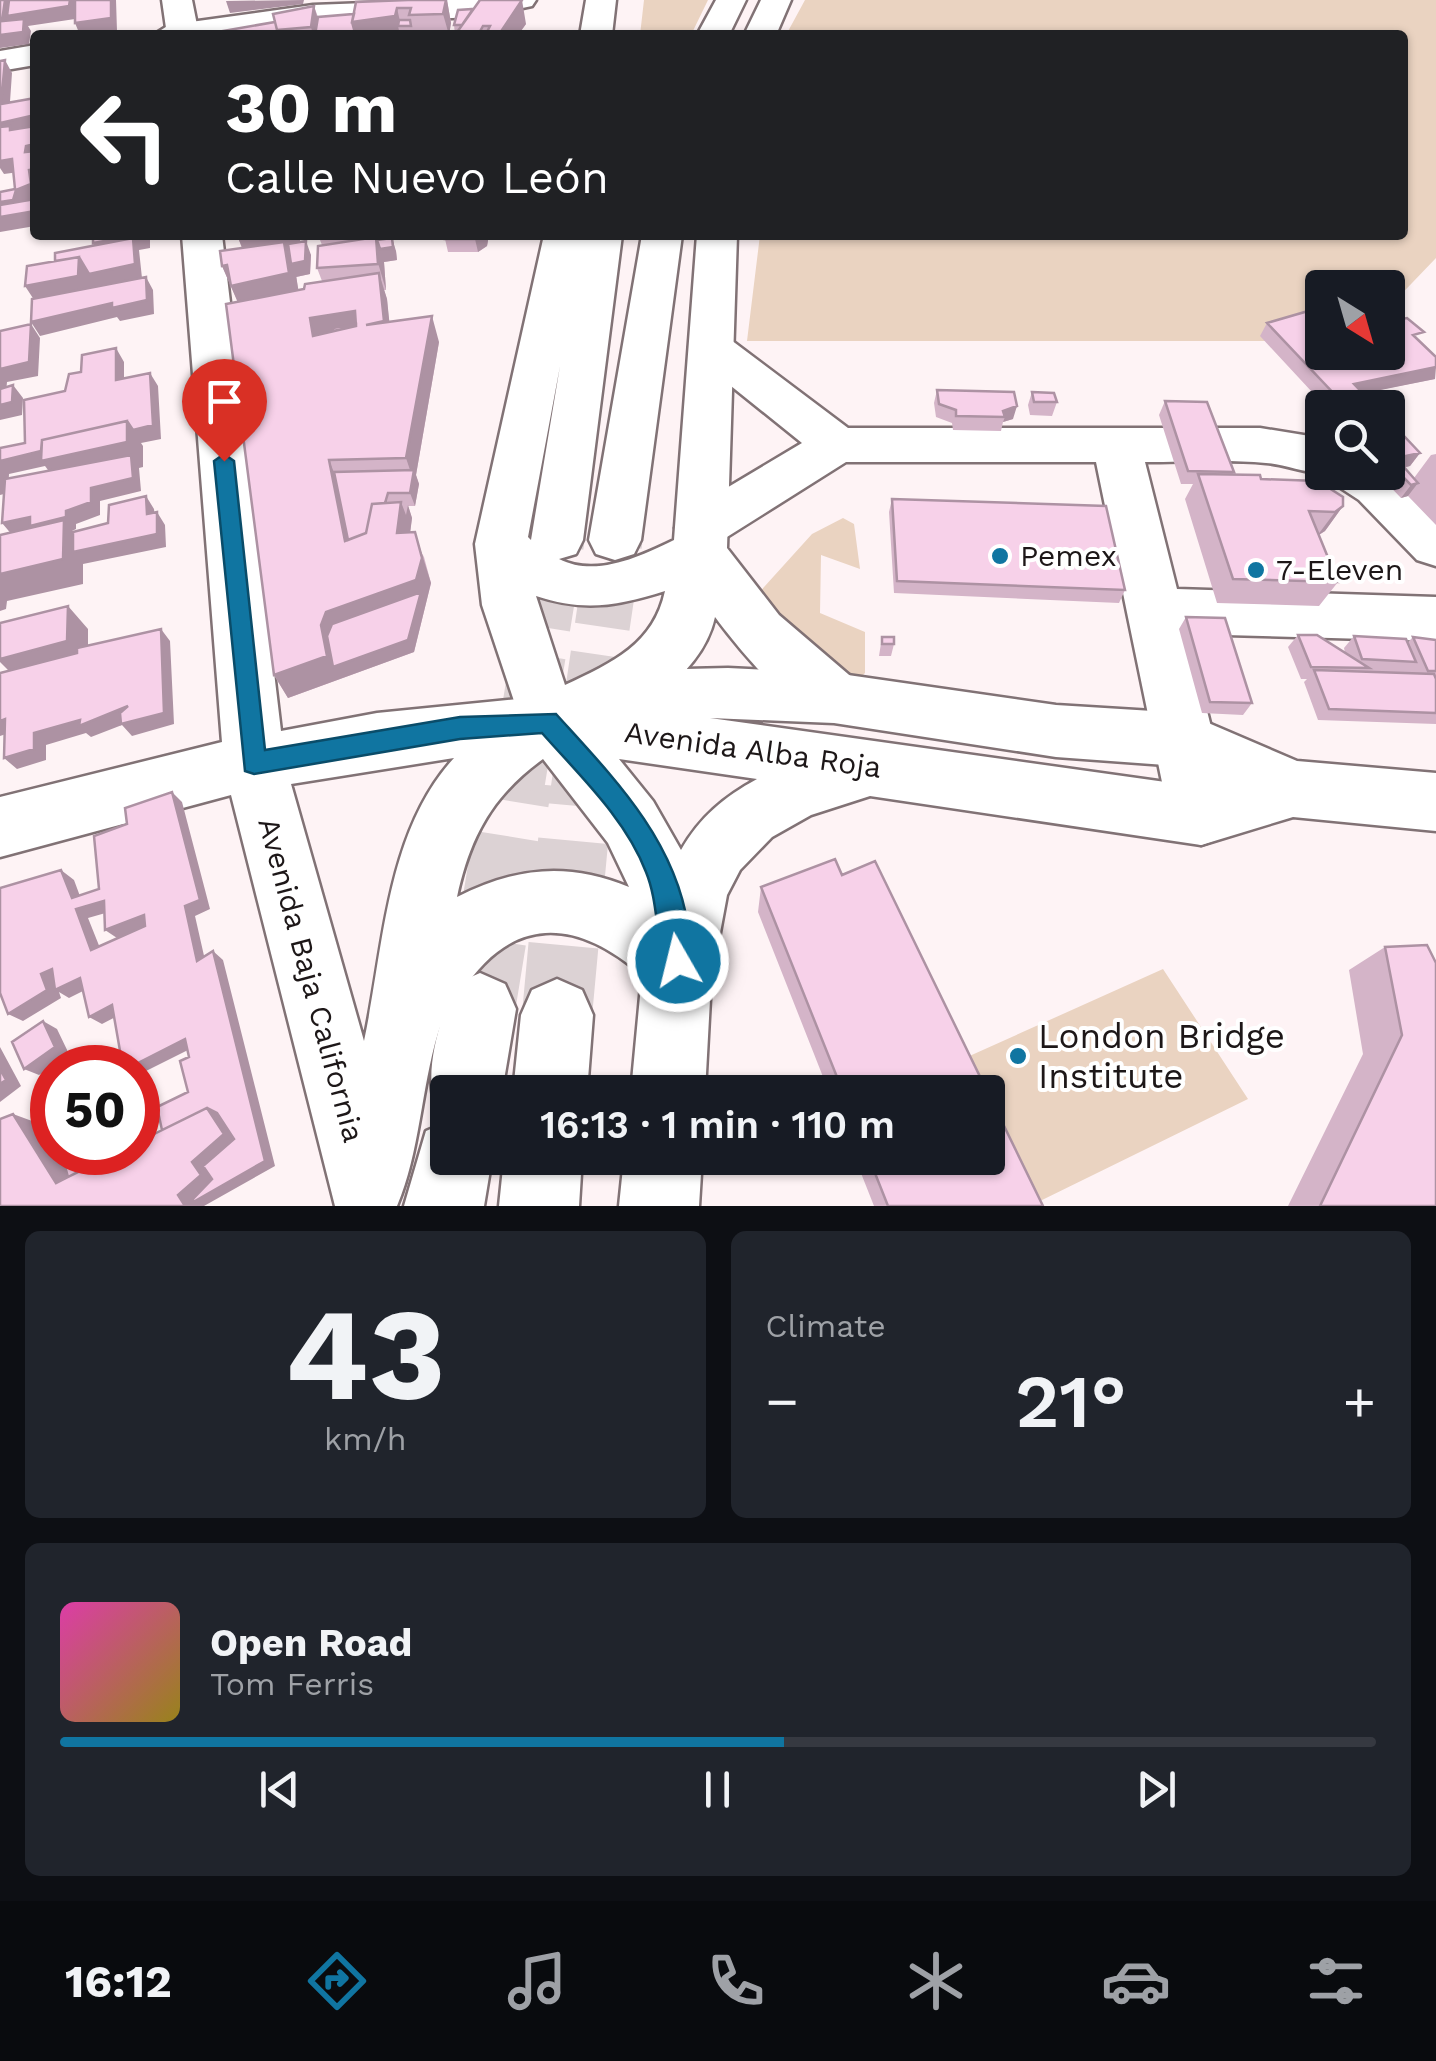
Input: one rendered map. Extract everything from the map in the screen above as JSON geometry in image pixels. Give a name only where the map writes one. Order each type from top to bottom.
[{"type":"main road","points":[[177,0],[178,30]]},
{"type":"main road","points":[[199,30],[317,7],[480,8],[521,0]]},
{"type":"main road","points":[[597,30],[602,0]]},
{"type":"main road","points":[[716,30],[731,0]]},
{"type":"main road","points":[[762,30],[776,0]]},
{"type":"main road","points":[[0,61],[30,57]]},
{"type":"main road","name":"Avenida Baja California","points":[[202,240],[254,763],[364,1197]]},
{"type":"main road","points":[[563,240],[501,544],[510,604],[548,722],[621,804],[656,861],[671,903],[678,961]]},
{"type":"main road","points":[[558,540],[601,240]]},
{"type":"main road","points":[[615,540],[661,240]]},
{"type":"main road","points":[[364,1197],[404,1018],[418,918],[440,840],[464,793],[504,752],[548,722],[629,682],[665,655],[686,623],[700,540],[717,240]]},
{"type":"main road","points":[[711,347],[836,445]]},
{"type":"main road","points":[[501,544],[520,565],[551,582],[582,589],[624,584],[700,540],[836,445],[1260,445],[1305,450]]},
{"type":"main road","points":[[1118,446],[1202,816]]},
{"type":"main road","points":[[1380,490],[1436,546]]},
{"type":"main road","points":[[700,540],[760,636],[794,669],[834,698]]},
{"type":"main road","points":[[1155,610],[1436,619]]},
{"type":"main road","name":"Avenida Alba Roja","points":[[548,722],[686,694],[834,698],[1056,731],[1184,740],[1293,788],[1436,802]]},
{"type":"main road","points":[[0,828],[115,794],[254,763],[444,730],[548,722]]},
{"type":"main road","name":"Avenida Alba Roja","points":[[548,722],[884,767],[1202,816],[1293,788]]},
{"type":"main road","points":[[669,1075],[678,961],[692,895],[703,865],[725,836],[757,808],[789,790],[884,767]]},
{"type":"main road","points":[[404,1018],[462,936],[503,907],[536,902],[587,905],[620,916],[678,961]]},
{"type":"main road","points":[[468,1075],[480,1009]]},
{"type":"main road","points":[[552,1075],[558,1015]]},
{"type":"main road","points":[[444,1206],[450,1175]]},
{"type":"main road","points":[[538,1206],[541,1175]]},
{"type":"main road","points":[[659,1206],[662,1175]]},
{"type":"shaded area","points":[[644,0],[708,0],[693,30],[641,30]]},
{"type":"shaded area","points":[[805,0],[1436,0],[1436,258],[1405,290],[1405,270],[1305,270],[1305,333],[1271,341],[747,341],[759,240],[1408,240],[1408,30],[789,30]]},
{"type":"shaded area","points":[[843,518],[854,524],[860,569],[821,555],[820,613],[865,632],[865,673],[860,678],[847,677],[756,596],[812,534]]},
{"type":"shaded area","points":[[1163,969],[1248,1099],[1038,1202],[1005,1129],[1005,1075],[976,1075],[965,1058]]},
{"type":"building","points":[[0,0],[5,0],[2,21],[24,19],[23,32],[0,35]]},
{"type":"building","points":[[9,0],[70,0],[69,6],[7,16]]},
{"type":"building","points":[[75,0],[111,0],[111,18],[75,23]]},
{"type":"building","points":[[446,0],[443,14],[409,15],[411,8],[397,8],[395,16],[352,22],[356,2]]},
{"type":"building","points":[[480,0],[522,0],[502,30],[483,26],[481,30],[459,30]]},
{"type":"building","points":[[314,6],[311,27],[277,30],[273,14]]},
{"type":"building","points":[[473,9],[462,25],[454,25],[458,10]]},
{"type":"building","points":[[354,14],[354,30],[316,30],[318,17]]},
{"type":"building","points":[[399,20],[410,20],[411,26],[398,26]]},
{"type":"building","points":[[275,22],[277,30],[229,30]]},
{"type":"building","points":[[5,60],[1,104],[30,99],[30,116],[0,123],[0,61]]},
{"type":"building","points":[[10,126],[10,130],[30,127],[30,145],[25,152],[30,152],[30,184],[16,190],[13,200],[0,202],[0,192],[15,189],[12,159],[0,161],[0,127]]},
{"type":"building","points":[[30,200],[30,212],[0,217],[0,205]]},
{"type":"building","points":[[133,240],[135,264],[89,274],[79,257],[55,261],[55,253]]},
{"type":"building","points":[[376,240],[378,264],[317,268],[318,246]]},
{"type":"building","points":[[377,240],[392,240],[393,247],[380,249]]},
{"type":"building","points":[[306,241],[305,261],[291,264],[288,244]]},
{"type":"building","points":[[284,242],[289,273],[231,286],[220,251]]},
{"type":"building","points":[[79,257],[78,276],[25,286],[27,266]]},
{"type":"building","points":[[379,273],[384,321],[366,325],[432,316],[406,458],[329,460],[345,541],[366,533],[372,504],[401,502],[397,533],[415,532],[422,558],[416,580],[326,612],[321,625],[327,656],[274,675],[226,304],[304,289],[305,284]],"holes":[[[355,311],[356,326],[313,336],[310,318]]]},
{"type":"building","points":[[146,277],[147,300],[112,308],[112,303],[31,322],[32,299]]},
{"type":"building","points":[[1305,312],[1305,363],[1267,323]]},
{"type":"building","points":[[1405,318],[1424,332],[1413,335],[1436,357],[1436,367],[1354,384],[1360,390],[1330,390],[1311,370],[1405,370]]},
{"type":"building","points":[[31,324],[29,362],[0,369],[0,331]]},
{"type":"building","points":[[116,348],[116,380],[150,373],[153,425],[133,430],[127,421],[42,440],[41,451],[0,461],[0,448],[25,443],[24,400],[65,391],[69,374],[81,372],[82,355]]},
{"type":"building","points":[[13,385],[12,402],[0,405],[0,389]]},
{"type":"building","points":[[937,390],[1014,392],[1017,406],[1003,411],[1005,417],[956,416],[956,410],[939,404]]},
{"type":"building","points":[[1032,392],[1054,393],[1057,402],[1034,402]]},
{"type":"building","points":[[1165,401],[1207,402],[1234,472],[1188,471]]},
{"type":"building","points":[[127,421],[127,442],[41,461],[42,440]]},
{"type":"building","points":[[1405,437],[1420,453],[1405,456]]},
{"type":"building","points":[[131,455],[133,478],[91,488],[91,502],[66,511],[66,517],[30,526],[30,517],[2,523],[5,479]]},
{"type":"building","points":[[1405,468],[1418,483],[1411,485],[1405,479]]},
{"type":"building","points":[[414,470],[410,493],[388,493],[385,503],[372,504],[366,533],[348,540],[334,472]]},
{"type":"building","points":[[1198,474],[1305,481],[1305,490],[1332,490],[1343,497],[1343,506],[1335,512],[1309,511],[1338,582],[1233,579]]},
{"type":"building","points":[[146,496],[147,514],[157,512],[157,534],[73,552],[73,532],[108,523],[109,505]]},
{"type":"building","name":"Pemex","points":[[892,499],[1106,506],[1125,590],[897,581]]},
{"type":"building","points":[[64,520],[63,559],[0,574],[0,535]]},
{"type":"building","points":[[421,592],[408,640],[333,667],[327,636],[332,624]]},
{"type":"building","points":[[68,606],[67,641],[0,659],[0,623]]},
{"type":"building","points":[[1186,617],[1225,618],[1252,703],[1210,702]]},
{"type":"building","points":[[161,629],[164,713],[121,724],[120,713],[128,706],[79,726],[80,720],[34,733],[34,749],[4,758],[0,673],[77,653],[77,648]]},
{"type":"building","points":[[1298,635],[1317,635],[1369,668],[1311,667]]},
{"type":"building","points":[[1354,636],[1406,639],[1416,662],[1362,659]]},
{"type":"building","points":[[882,637],[894,637],[894,644],[882,644]]},
{"type":"building","points":[[1413,637],[1436,640],[1436,671],[1428,671]]},
{"type":"building","points":[[1314,670],[1434,674],[1436,713],[1329,709]]},
{"type":"building","points":[[172,792],[200,900],[185,906],[197,961],[213,951],[265,1161],[195,1201],[192,1200],[212,1179],[203,1166],[234,1139],[217,1113],[207,1108],[162,1130],[160,1106],[188,1092],[180,1061],[189,1057],[185,1039],[160,1052],[160,1045],[119,1045],[112,1005],[89,1017],[80,978],[55,990],[52,969],[41,974],[47,990],[8,1014],[0,993],[0,888],[61,870],[72,898],[99,889],[94,836],[127,824],[125,808]],"holes":[[[104,901],[105,930],[144,915],[145,926],[91,950],[76,909]]]},
{"type":"building","points":[[835,859],[842,875],[875,861],[979,1075],[836,1075],[761,887]]},
{"type":"building","points":[[1427,945],[1436,963],[1436,1206],[1320,1206],[1402,1035],[1385,947]]},
{"type":"building","points":[[43,1021],[54,1045],[30,1045],[30,1065],[24,1069],[12,1042]]},
{"type":"building","points":[[207,1108],[224,1134],[192,1162],[201,1175],[178,1195],[185,1206],[0,1206],[0,1119],[13,1114],[30,1141],[30,1175],[51,1175],[56,1183],[72,1175],[160,1175],[160,1131]]},
{"type":"building","points":[[1005,1128],[1043,1206],[888,1206],[876,1175],[1005,1175]]},
{"type":"tunnel","points":[[516,791],[557,540]]},
{"type":"tunnel","points":[[578,791],[615,540]]},
{"type":"tunnel","points":[[480,1009],[516,788]]},
{"type":"tunnel","points":[[557,1015],[578,788]]},
{"type":"place","name":"Pemex","points":[[1000,556]]},
{"type":"place","name":"7-Eleven","points":[[1256,570]]},
{"type":"place","name":"London Bridge Institute","points":[[1018,1056]]},
{"type":"route","points":[[224,461],[254,763],[460,728],[548,722],[621,804],[656,861],[671,903],[678,961]]}]
